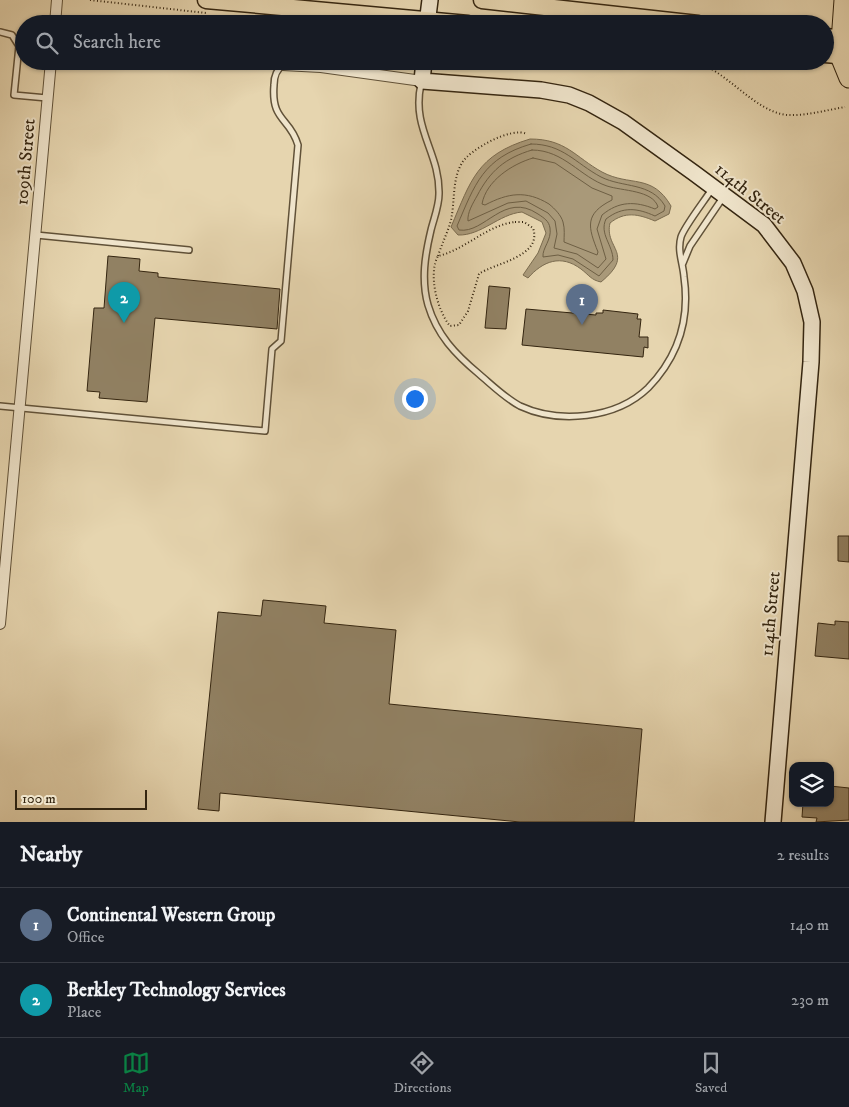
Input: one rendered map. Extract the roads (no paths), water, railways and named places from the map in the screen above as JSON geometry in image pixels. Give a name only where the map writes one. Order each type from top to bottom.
[{"type":"highway","points":[[844,0],[838,47],[849,78]]},
{"type":"main road","points":[[482,0],[617,15]]},
{"type":"main road","points":[[206,7],[324,15]]},
{"type":"street","points":[[56,15],[57,0]]},
{"type":"street","points":[[429,15],[430,0]]},
{"type":"street","name":"109th Street","points":[[0,624],[51,70]]},
{"type":"street","name":"114th Street","points":[[344,70],[422,80],[541,90],[569,95],[589,103],[623,122],[764,224],[786,252],[805,291],[812,322],[811,362],[773,822]]},
{"type":"street","points":[[422,80],[423,70]]},
{"type":"lane","points":[[0,32],[9,33],[15,39]]},
{"type":"lane","points":[[16,70],[14,95],[48,98]]},
{"type":"lane","points":[[0,406],[265,431],[272,349],[281,341],[298,145],[296,137],[277,113],[273,100],[276,72],[278,70]]},
{"type":"lane","points":[[422,80],[419,94],[421,127],[433,159],[439,193],[424,266],[428,305],[441,336],[455,354],[509,399],[539,413],[573,417],[612,408],[640,394],[662,371],[673,353],[682,332],[686,312],[683,264],[679,255],[682,234],[719,191]]},
{"type":"lane","points":[[683,264],[690,246],[719,191]]},
{"type":"lane","points":[[36,235],[189,250]]},
{"type":"water","points":[[530,139],[561,145],[602,172],[648,185],[664,196],[671,206],[669,214],[655,221],[626,215],[610,223],[609,232],[618,257],[611,272],[601,282],[592,279],[574,264],[559,261],[540,267],[528,278],[523,275],[538,253],[546,233],[542,222],[522,212],[466,234],[458,235],[451,227],[464,196],[478,171],[498,153],[512,145]]},
{"type":"place","name":"Berkley Technology Services","points":[[124,323]]},
{"type":"place","name":"Continental Western Group","points":[[582,325]]}]
